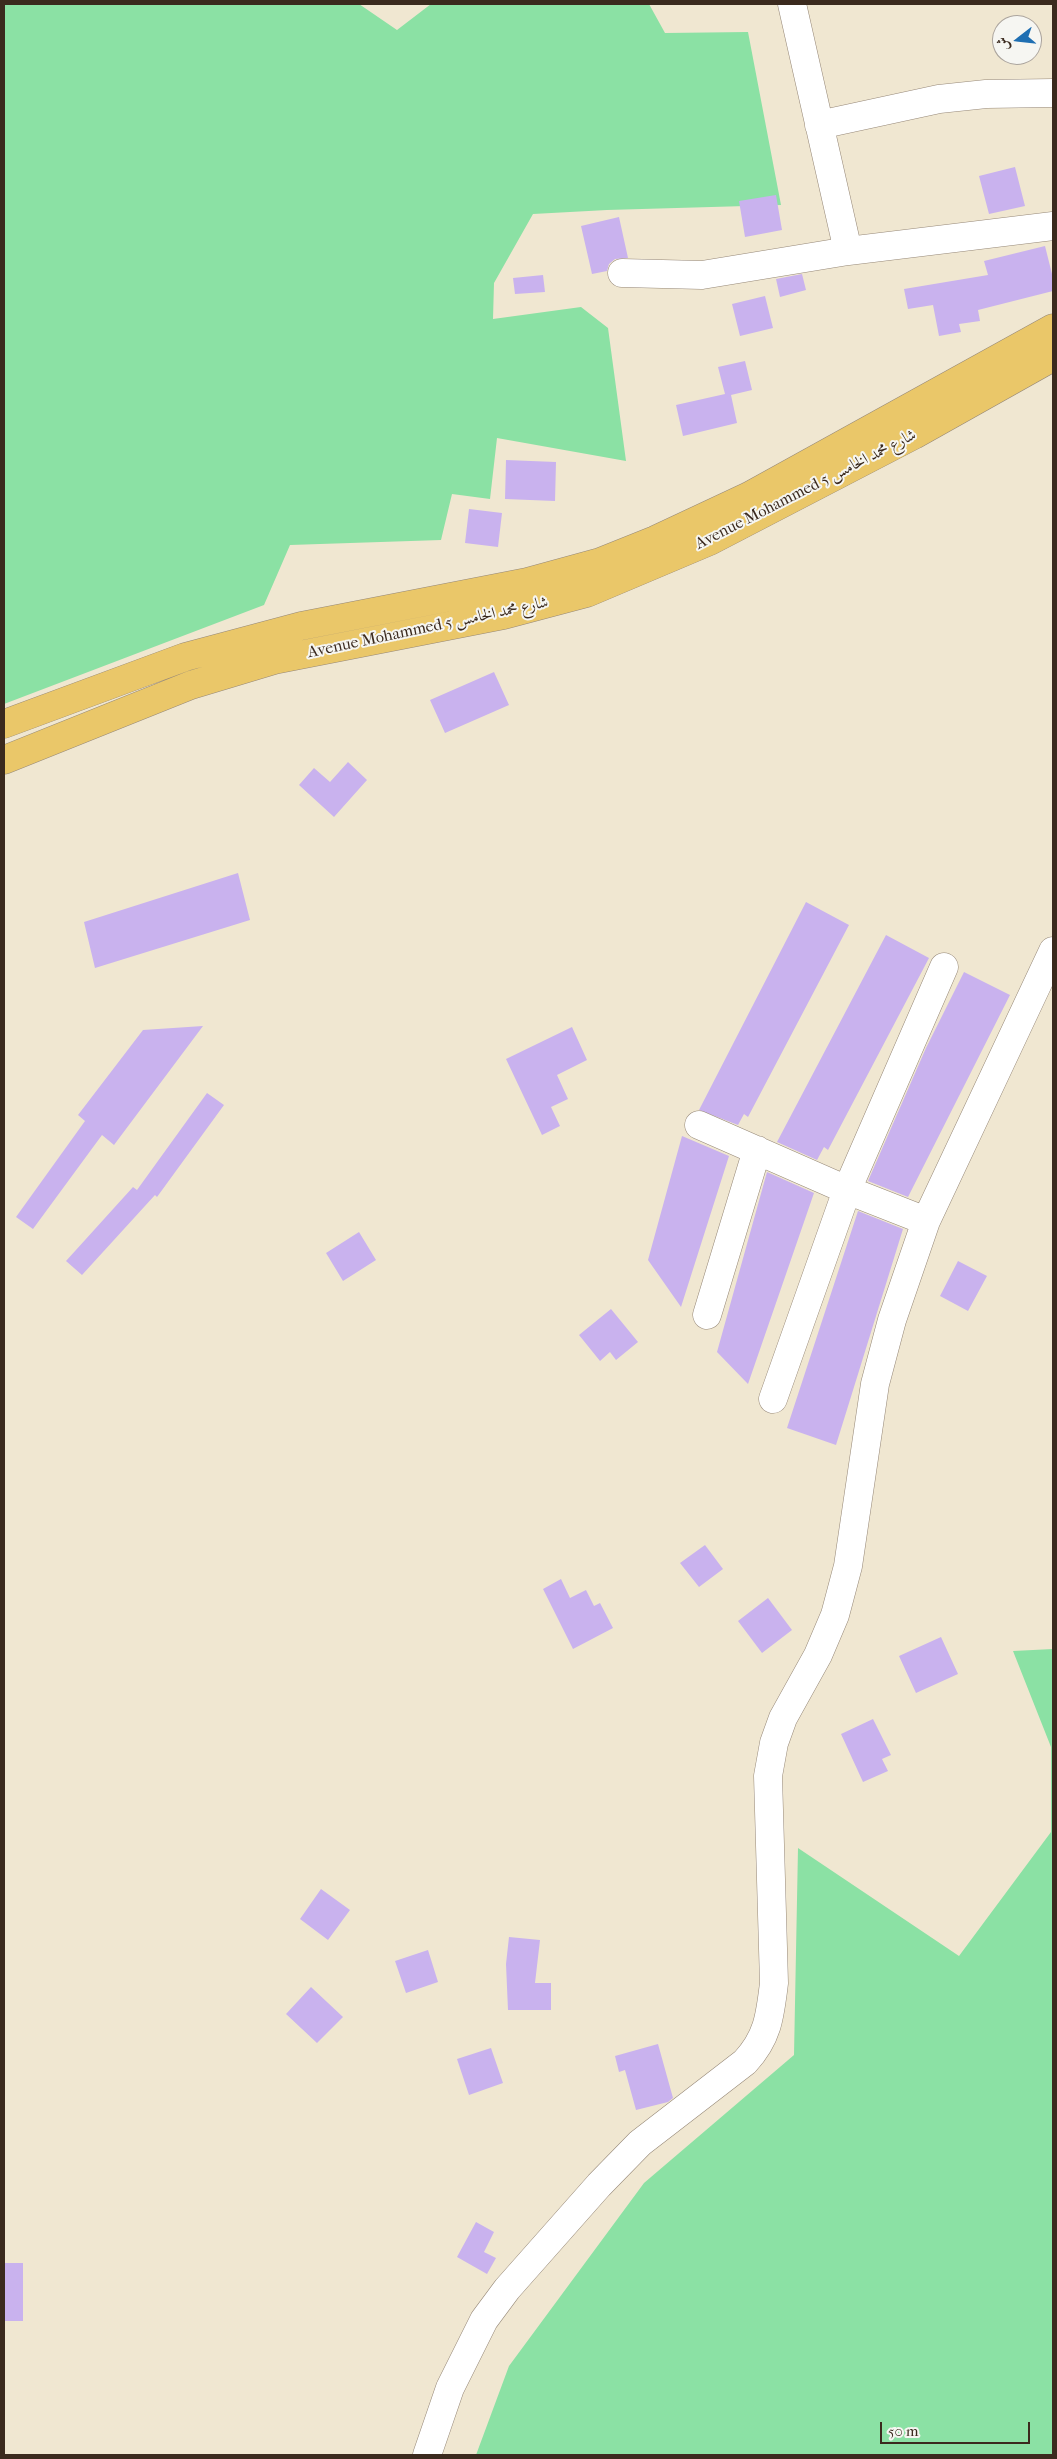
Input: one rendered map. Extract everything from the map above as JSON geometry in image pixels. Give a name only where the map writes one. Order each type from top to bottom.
[{"type":"main road","name":"Avenue Mohammed 5 شارع محمد الخامس","points":[[4,724],[185,657],[301,626],[527,582],[600,562],[655,540],[749,496],[1053,328]]},
{"type":"main road","name":"Avenue Mohammed 5 شارع محمد الخامس","points":[[4,760],[191,685],[274,660],[504,615],[587,593],[710,541],[914,435],[1053,356]]},
{"type":"street","points":[[792,4],[848,251]]},
{"type":"street","points":[[819,125],[939,99],[986,94],[1053,92]]},
{"type":"street","points":[[622,273],[702,275],[848,251],[1053,226]]},
{"type":"street","points":[[427,2455],[450,2388],[484,2320],[507,2288],[556,2232],[634,2150],[745,2062],[758,2048],[766,2032],[771,2016],[774,1984],[768,1776],[774,1743],[783,1718],[818,1655],[835,1615],[848,1566],[875,1384],[892,1320],[926,1221],[1053,951]]},
{"type":"street","points":[[773,1399],[847,1190],[944,967]]},
{"type":"street","points":[[699,1125],[847,1190],[926,1221]]},
{"type":"street","points":[[707,1316],[757,1150]]},
{"type":"green space","points":[[4,4],[359,4],[397,30],[431,4],[649,4],[665,33],[748,32],[781,205],[533,214],[494,283],[493,319],[581,307],[608,328],[626,461],[497,438],[490,499],[452,494],[441,540],[290,545],[264,605],[4,704]]},
{"type":"green space","points":[[1053,1649],[1053,2455],[476,2455],[509,2366],[644,2183],[794,2055],[798,1848],[959,1956],[1051,1832],[1051,1747],[1013,1651]]},
{"type":"building","points":[[1015,167],[1025,206],[989,214],[979,176]]},
{"type":"building","points":[[776,195],[782,230],[745,237],[739,201]]},
{"type":"building","points":[[619,217],[628,258],[615,259],[609,264],[607,271],[592,274],[581,226]]},
{"type":"building","points":[[1045,246],[1053,278],[1053,291],[978,310],[980,321],[959,324],[961,332],[939,336],[933,305],[908,309],[904,289],[988,275],[984,261]]},
{"type":"building","points":[[802,274],[806,290],[780,297],[776,279]]},
{"type":"building","points":[[543,275],[545,292],[515,294],[513,278]]},
{"type":"building","points":[[765,296],[773,328],[740,336],[732,304]]},
{"type":"building","points":[[745,361],[752,390],[731,395],[737,423],[683,436],[676,405],[725,394],[718,367]]},
{"type":"building","points":[[506,460],[556,462],[555,501],[505,499]]},
{"type":"building","points":[[469,509],[502,513],[498,547],[465,543]]},
{"type":"building","points":[[494,672],[509,705],[445,733],[430,700]]},
{"type":"building","points":[[348,762],[367,780],[334,817],[299,785],[314,768],[330,782]]},
{"type":"building","points":[[238,873],[250,920],[95,968],[84,922]]},
{"type":"building","points":[[806,902],[849,925],[748,1117],[744,1114],[738,1125],[699,1110]]},
{"type":"building","points":[[886,935],[929,958],[828,1150],[824,1147],[817,1160],[777,1142]]},
{"type":"building","points":[[964,972],[1010,995],[908,1197],[868,1181],[926,1048]]},
{"type":"building","points":[[203,1026],[114,1145],[102,1135],[33,1229],[16,1217],[85,1121],[78,1115],[143,1030]]},
{"type":"building","points":[[572,1027],[587,1060],[557,1075],[568,1099],[551,1107],[560,1126],[542,1135],[506,1059]]},
{"type":"building","points":[[207,1093],[224,1105],[157,1197],[155,1195],[82,1275],[66,1261],[133,1187],[137,1190]]},
{"type":"building","points":[[682,1136],[729,1156],[681,1307],[648,1260]]},
{"type":"building","points":[[767,1172],[814,1193],[748,1384],[717,1352]]},
{"type":"building","points":[[858,1211],[903,1229],[836,1445],[787,1428]]},
{"type":"building","points":[[359,1232],[376,1260],[343,1281],[326,1253]]},
{"type":"building","points":[[958,1261],[987,1276],[968,1311],[940,1296]]},
{"type":"building","points":[[611,1309],[638,1342],[616,1360],[610,1352],[600,1361],[579,1335]]},
{"type":"building","points":[[705,1545],[723,1569],[699,1587],[680,1563]]},
{"type":"building","points":[[561,1579],[570,1598],[586,1590],[594,1606],[600,1603],[613,1628],[573,1649],[543,1589]]},
{"type":"building","points":[[768,1598],[792,1630],[762,1653],[738,1621]]},
{"type":"building","points":[[941,1637],[958,1674],[916,1693],[899,1656]]},
{"type":"building","points":[[873,1719],[891,1755],[882,1759],[888,1771],[863,1782],[841,1734]]},
{"type":"building","points":[[321,1889],[350,1910],[328,1940],[300,1919]]},
{"type":"building","points":[[509,1937],[540,1940],[535,1983],[551,1983],[551,2010],[508,2010],[506,1964]]},
{"type":"building","points":[[428,1950],[438,1982],[406,1993],[395,1961]]},
{"type":"building","points":[[311,1987],[343,2017],[317,2043],[286,2014]]},
{"type":"building","points":[[658,2044],[673,2098],[668,2102],[636,2110],[625,2070],[619,2072],[615,2056]]},
{"type":"building","points":[[491,2048],[503,2083],[469,2095],[457,2059]]},
{"type":"building","points":[[476,2222],[494,2232],[484,2252],[496,2258],[487,2274],[457,2257]]},
{"type":"building","points":[[4,2263],[23,2263],[23,2321],[4,2321]]}]
